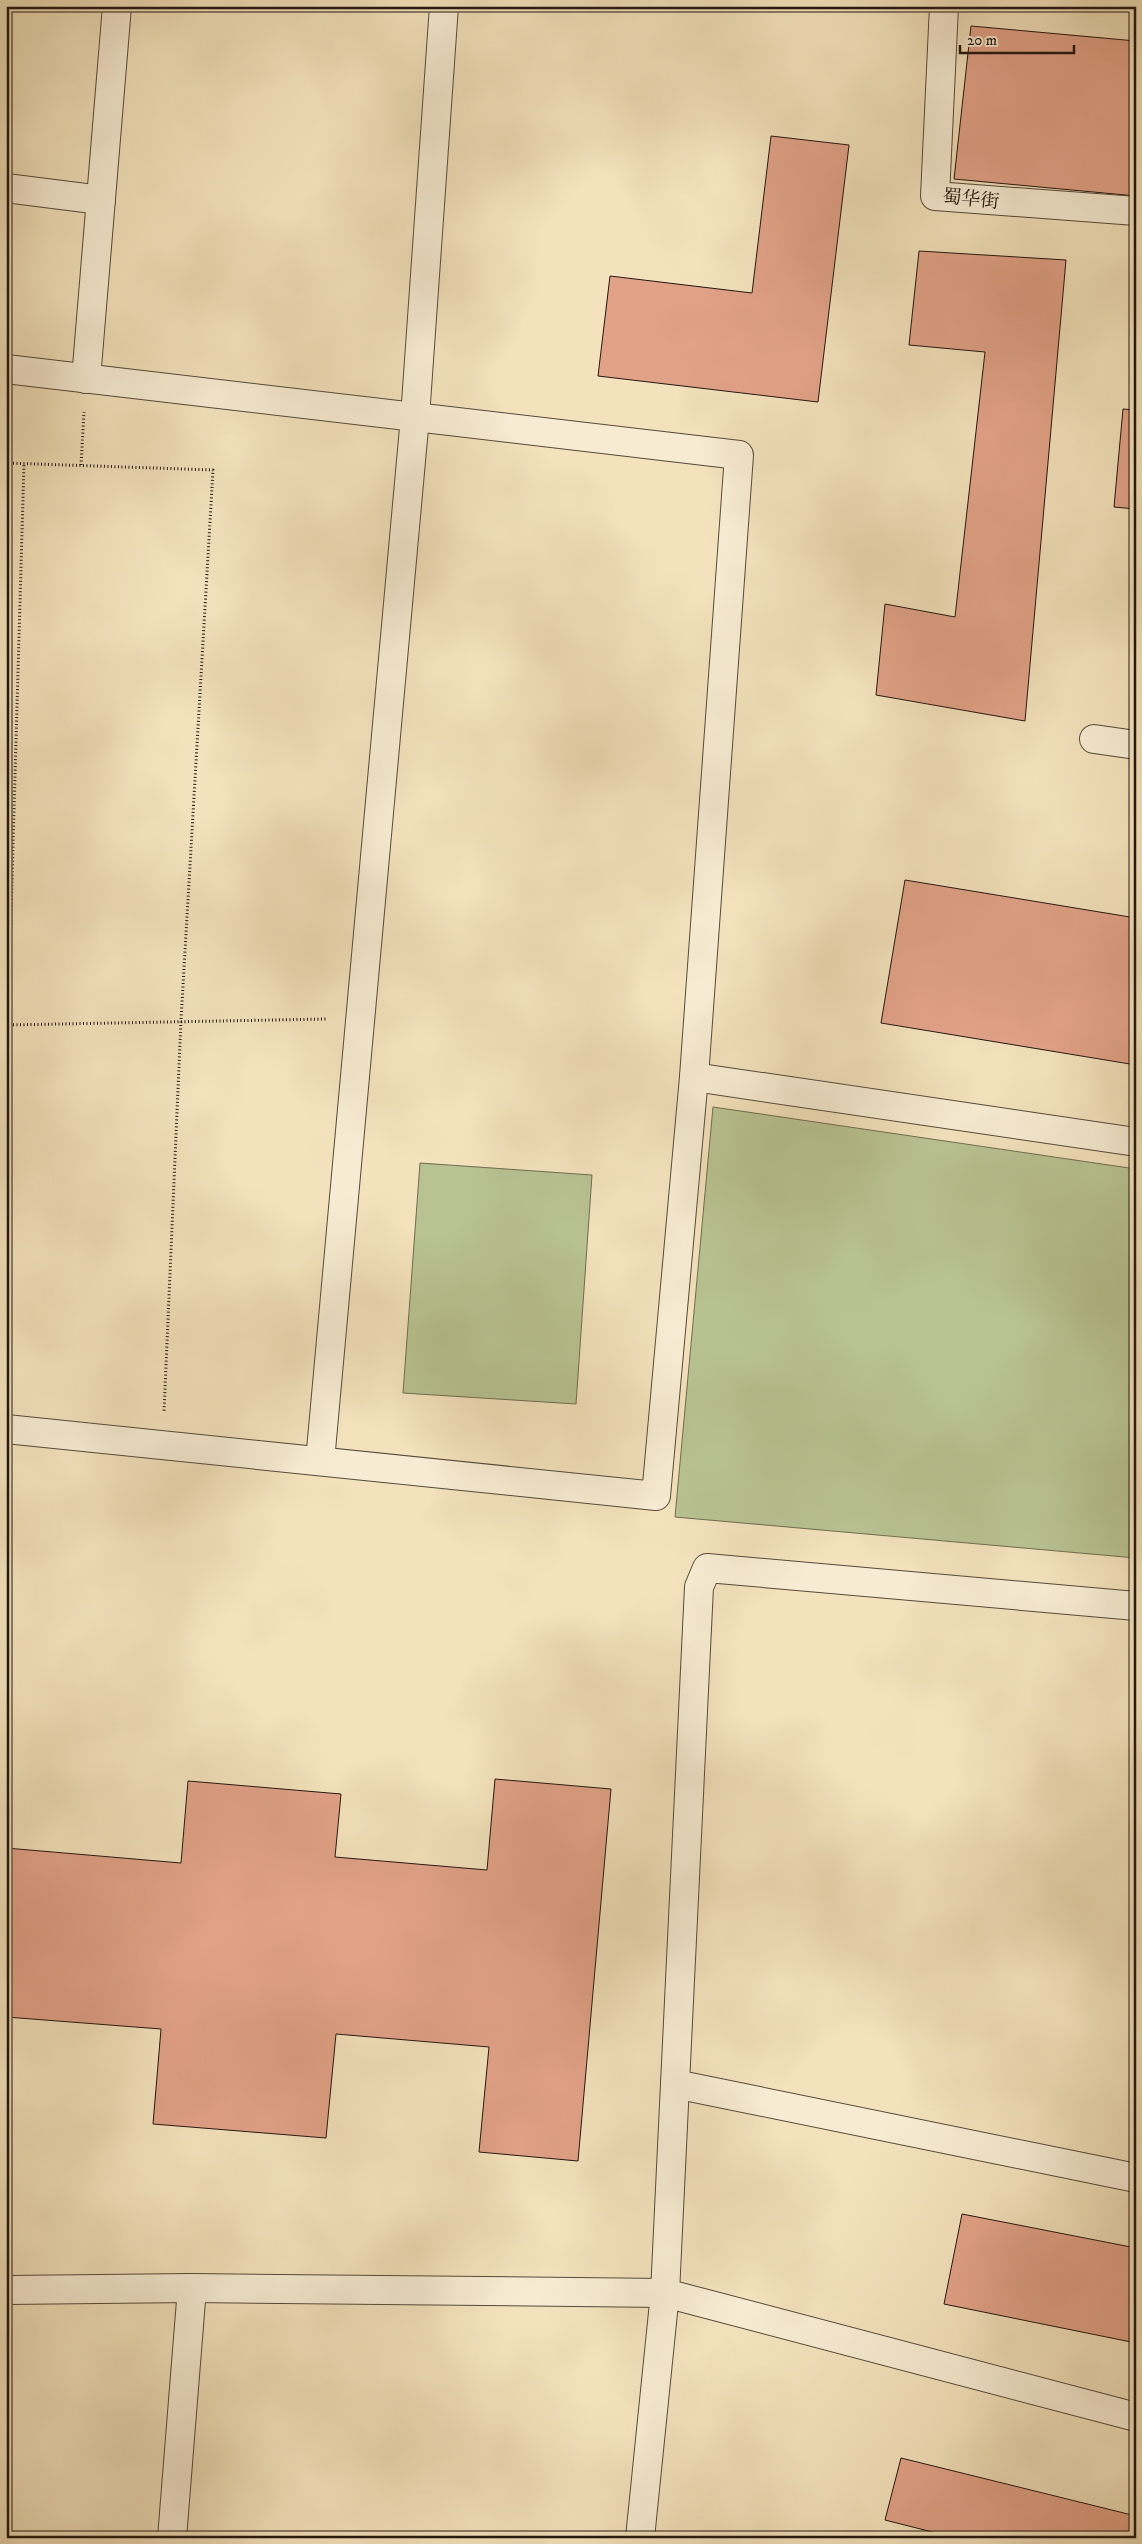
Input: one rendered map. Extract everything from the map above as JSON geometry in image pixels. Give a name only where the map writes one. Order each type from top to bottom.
[{"type":"street","points":[[86,379],[116,6]]},
{"type":"street","points":[[320,1461],[416,417],[444,6]]},
{"type":"street","name":"蜀华街","points":[[944,6],[935,196],[1136,211]]},
{"type":"street","points":[[6,188],[101,200]]},
{"type":"street","points":[[6,369],[739,455],[694,1077],[656,1496],[6,1429]]},
{"type":"street","points":[[1094,739],[1136,746]]},
{"type":"street","points":[[694,1077],[1136,1142]]},
{"type":"street","points":[[640,2538],[665,2293],[698,1587],[707,1568],[1136,1606]]},
{"type":"street","points":[[675,2084],[1136,2178]]},
{"type":"street","points":[[172,2538],[192,2288]]},
{"type":"street","points":[[6,2290],[192,2288],[665,2293],[1136,2417]]},
{"type":"path","points":[[81,466],[86,379]]},
{"type":"path","points":[[6,463],[213,470],[181,1020],[162,1445]]},
{"type":"path","points":[[6,1089],[24,464]]},
{"type":"path","points":[[8,1025],[181,1020],[361,1019]]},
{"type":"green space","points":[[713,1107],[1136,1169],[1136,1558],[675,1517]]},
{"type":"green space","points":[[420,1163],[592,1175],[576,1404],[403,1393]]},
{"type":"building","points":[[971,26],[1136,41],[1136,196],[954,179]]},
{"type":"building","points":[[771,136],[849,145],[818,402],[598,376],[610,276],[752,293]]},
{"type":"building","points":[[919,251],[1066,260],[1025,721],[876,695],[885,604],[955,617],[985,352],[909,345]]},
{"type":"building","points":[[1123,409],[1136,410],[1136,509],[1114,507]]},
{"type":"building","points":[[1136,682],[1136,710],[1131,709]]},
{"type":"building","points":[[905,880],[1136,918],[1136,1065],[881,1023]]},
{"type":"building","points":[[495,1779],[611,1789],[578,2161],[479,2152],[489,2047],[336,2034],[326,2138],[153,2124],[161,2029],[6,2017],[6,1848],[181,1863],[188,1781],[341,1794],[335,1857],[487,1870]]},
{"type":"building","points":[[962,2214],[1136,2248],[1136,2343],[944,2304]]},
{"type":"building","points":[[901,2458],[1136,2516],[1136,2538],[956,2538],[885,2520]]}]
